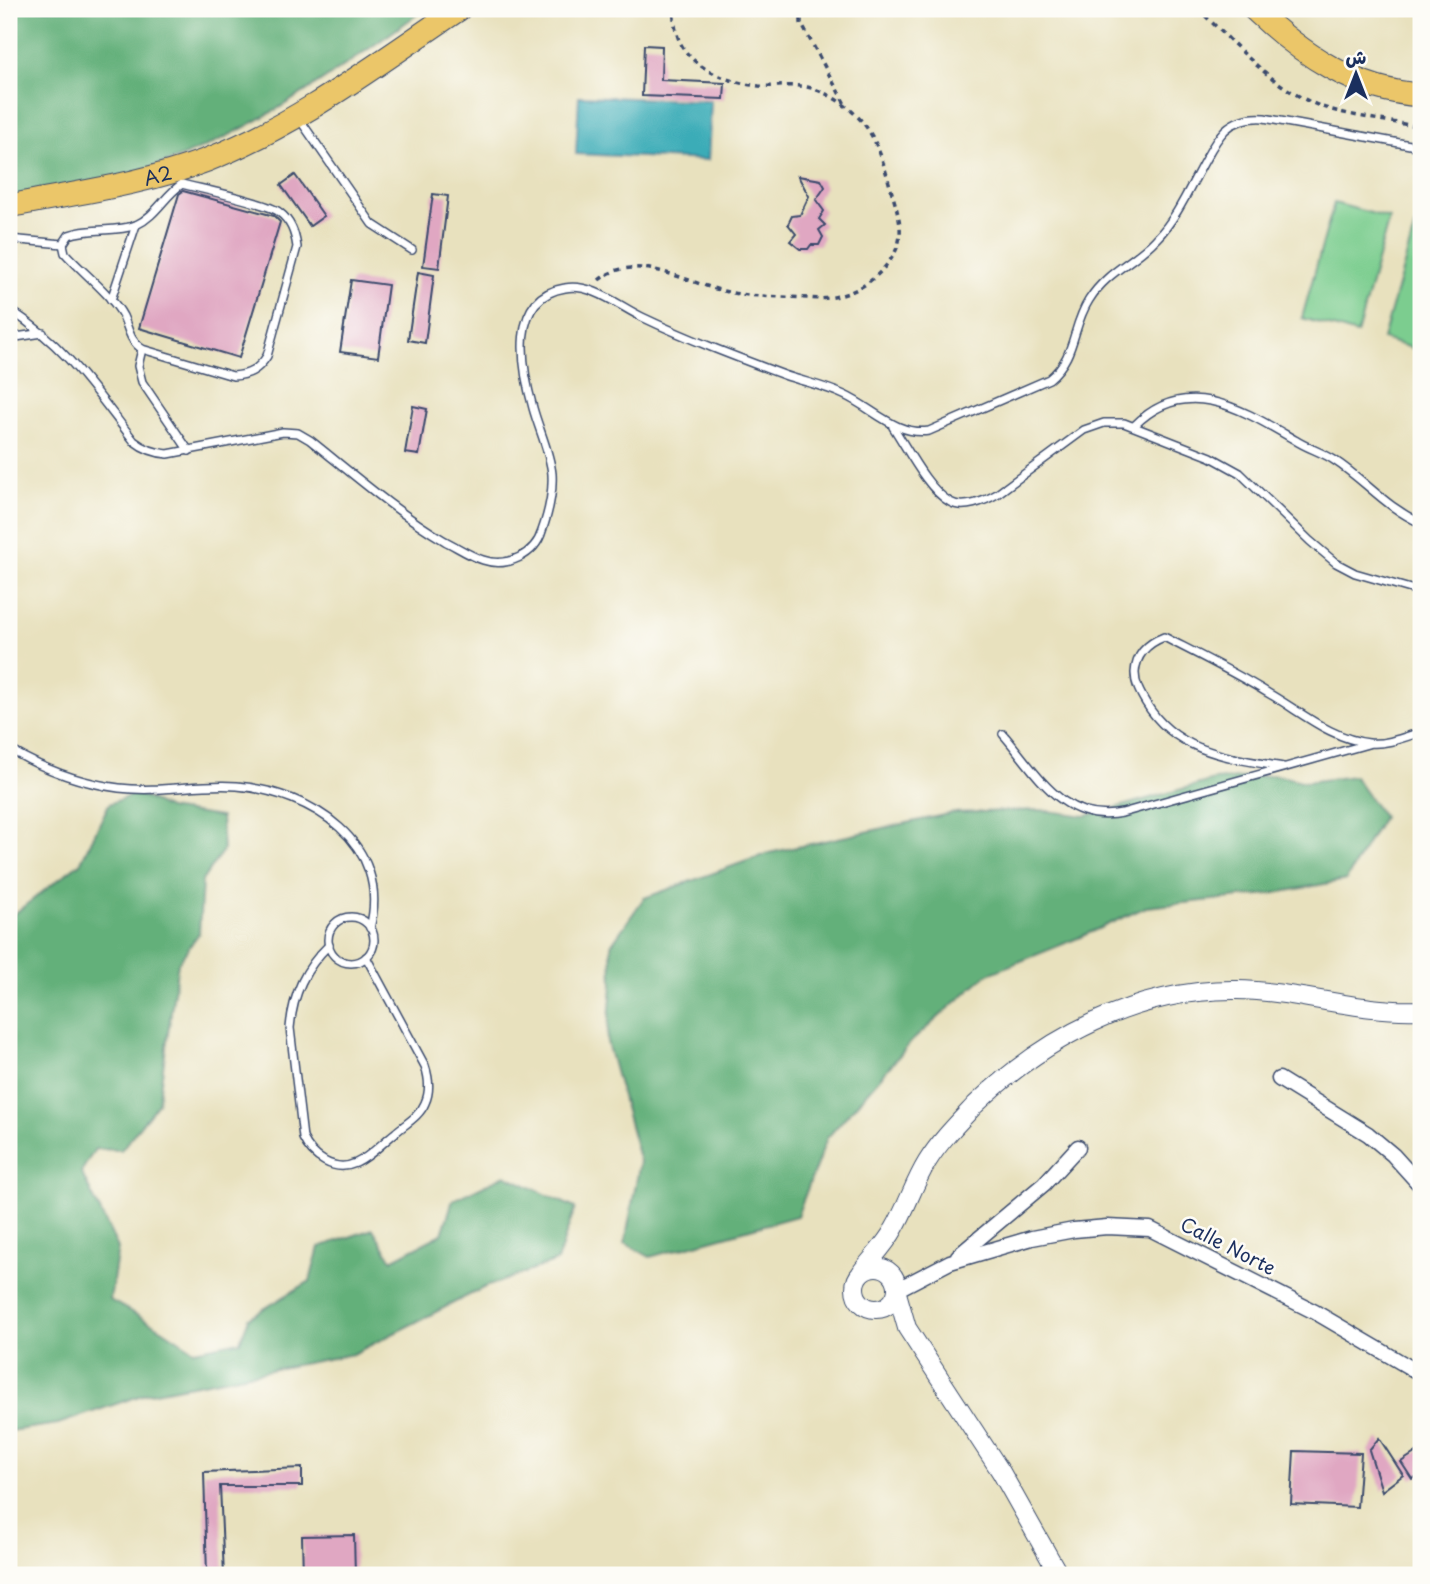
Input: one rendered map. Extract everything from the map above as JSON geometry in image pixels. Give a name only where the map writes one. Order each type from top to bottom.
[{"type":"main road","name":"A2","points":[[9,206],[144,179],[234,148],[298,117],[459,9]]},
{"type":"main road","points":[[1254,9],[1295,46],[1348,78],[1378,88],[1421,95]]},
{"type":"street","points":[[862,1271],[879,1266],[888,1269],[896,1286],[893,1301],[886,1307],[867,1307],[858,1299],[855,1285],[862,1271],[894,1229],[928,1161],[946,1137],[980,1101],[1034,1056],[1077,1030],[1114,1013],[1172,996],[1233,990],[1291,995],[1379,1010],[1421,1010]]},
{"type":"street","points":[[1279,1079],[1368,1134],[1394,1155],[1421,1186]]},
{"type":"street","points":[[896,1286],[950,1262],[1044,1184],[1078,1147]]},
{"type":"street","name":"Calle Norte","points":[[950,1262],[1074,1230],[1107,1227],[1150,1229],[1315,1312],[1421,1374]]},
{"type":"street","points":[[894,1229],[896,1286],[902,1317],[1001,1472],[1059,1575]]},
{"type":"street","points":[[878,1309],[914,1339]]},
{"type":"lane","points":[[298,117],[372,224],[412,250]]},
{"type":"lane","points":[[891,424],[908,432],[929,431],[1049,379],[1058,372],[1070,353],[1075,332],[1089,301],[1107,277],[1161,234],[1217,139],[1230,126],[1247,119],[1264,118],[1421,147]]},
{"type":"lane","points":[[182,184],[277,210],[290,225],[297,247],[267,356],[256,370],[233,376],[142,349],[133,342],[122,314],[65,253],[63,244],[69,235],[75,233],[136,225],[158,209],[173,190],[182,184]]},
{"type":"lane","points":[[111,300],[136,225]]},
{"type":"lane","points":[[9,239],[63,244]]},
{"type":"lane","points":[[9,309],[43,333],[81,371],[134,441],[149,451],[189,451],[283,432],[298,433],[310,439],[384,500],[435,534],[482,560],[513,560],[532,549],[539,541],[548,510],[552,475],[527,382],[523,326],[534,305],[553,291],[577,287],[588,289],[699,342],[843,395],[884,417],[926,479],[950,503],[986,500],[1075,436],[1094,425],[1114,422],[1134,426],[1211,457],[1240,473],[1336,563],[1356,573],[1421,592]]},
{"type":"lane","points":[[9,338],[43,333]]},
{"type":"lane","points":[[142,349],[138,366],[142,383],[189,451]]},
{"type":"lane","points":[[1134,426],[1146,413],[1170,401],[1190,400],[1238,409],[1334,460],[1391,506],[1421,523]]},
{"type":"lane","points":[[1283,767],[1214,754],[1177,737],[1157,718],[1139,691],[1135,674],[1141,653],[1154,641],[1164,637],[1234,673],[1323,727],[1342,736],[1370,743]]},
{"type":"lane","points":[[1003,734],[1059,800],[1077,810],[1098,815],[1122,813],[1370,743],[1396,740],[1421,732]]},
{"type":"lane","points":[[9,749],[47,769],[93,783],[142,790],[235,786],[257,789],[300,803],[339,827],[362,851],[374,885],[374,914],[370,928],[374,943],[366,957],[360,961],[344,961],[332,952],[329,945],[331,929],[342,919],[358,918],[370,928]]},
{"type":"lane","points":[[329,945],[318,955],[301,981],[293,1004],[290,1028],[303,1138],[312,1153],[338,1166],[357,1163],[420,1112],[429,1092],[425,1066],[366,957]]},
{"type":"path","points":[[588,289],[614,271],[635,268],[729,292],[819,299],[846,294],[870,282],[893,256],[899,240],[901,224],[875,140],[867,127],[846,107],[815,90],[792,85],[760,86],[741,83],[701,65],[687,54],[680,43],[673,9]]},
{"type":"path","points":[[801,9],[801,23],[846,107]]},
{"type":"path","points":[[1198,9],[1268,75],[1293,92],[1334,111],[1421,127]]},
{"type":"green space","points":[[9,9],[425,9],[322,81],[213,143],[134,173],[9,200]]},
{"type":"green space","points":[[1334,203],[1389,218],[1357,334],[1302,318]]},
{"type":"green space","points":[[1415,226],[1421,228],[1421,351],[1383,339]]},
{"type":"green space","points":[[1276,775],[1306,782],[1354,776],[1383,817],[1346,880],[1270,894],[1146,907],[986,975],[912,1041],[827,1138],[797,1216],[650,1257],[625,1243],[640,1162],[607,1042],[612,985],[611,945],[644,898],[769,853],[953,813],[1040,810],[1086,816],[1214,780]]},
{"type":"green space","points":[[136,793],[168,809],[221,817],[223,850],[202,881],[199,933],[178,963],[158,1103],[121,1150],[95,1149],[81,1172],[118,1248],[110,1300],[194,1350],[240,1341],[249,1318],[310,1281],[319,1247],[373,1229],[392,1260],[442,1234],[453,1200],[505,1175],[575,1208],[557,1261],[483,1288],[353,1354],[145,1394],[58,1424],[9,1431],[9,918],[81,862],[109,804]]},
{"type":"water","points":[[579,96],[711,101],[708,160],[576,154]]},
{"type":"building","points":[[644,45],[662,46],[661,80],[725,83],[724,99],[642,96]]},
{"type":"building","points":[[295,175],[324,216],[310,226],[281,185]]},
{"type":"building","points":[[798,176],[821,180],[825,187],[816,200],[824,211],[819,219],[825,225],[819,230],[823,237],[819,245],[811,245],[808,249],[800,249],[790,241],[796,234],[788,224],[792,216],[800,215],[809,196]]},
{"type":"building","points":[[183,191],[274,216],[280,222],[239,358],[139,328],[179,194]]},
{"type":"building","points":[[433,194],[448,196],[439,268],[423,266]]},
{"type":"building","points":[[418,272],[434,275],[425,343],[408,340]]},
{"type":"building","points":[[351,280],[388,285],[378,357],[340,352]]},
{"type":"building","points":[[413,406],[427,409],[419,455],[405,453]]},
{"type":"building","points":[[1379,1438],[1403,1475],[1382,1491],[1369,1450]]},
{"type":"building","points":[[1421,1449],[1421,1474],[1412,1479],[1401,1462]]},
{"type":"building","points":[[1294,1451],[1361,1453],[1357,1507],[1291,1504]]},
{"type":"building","points":[[302,1468],[302,1486],[220,1486],[224,1575],[207,1575],[204,1472]]},
{"type":"building","points":[[354,1535],[355,1575],[303,1575],[302,1536]]}]
